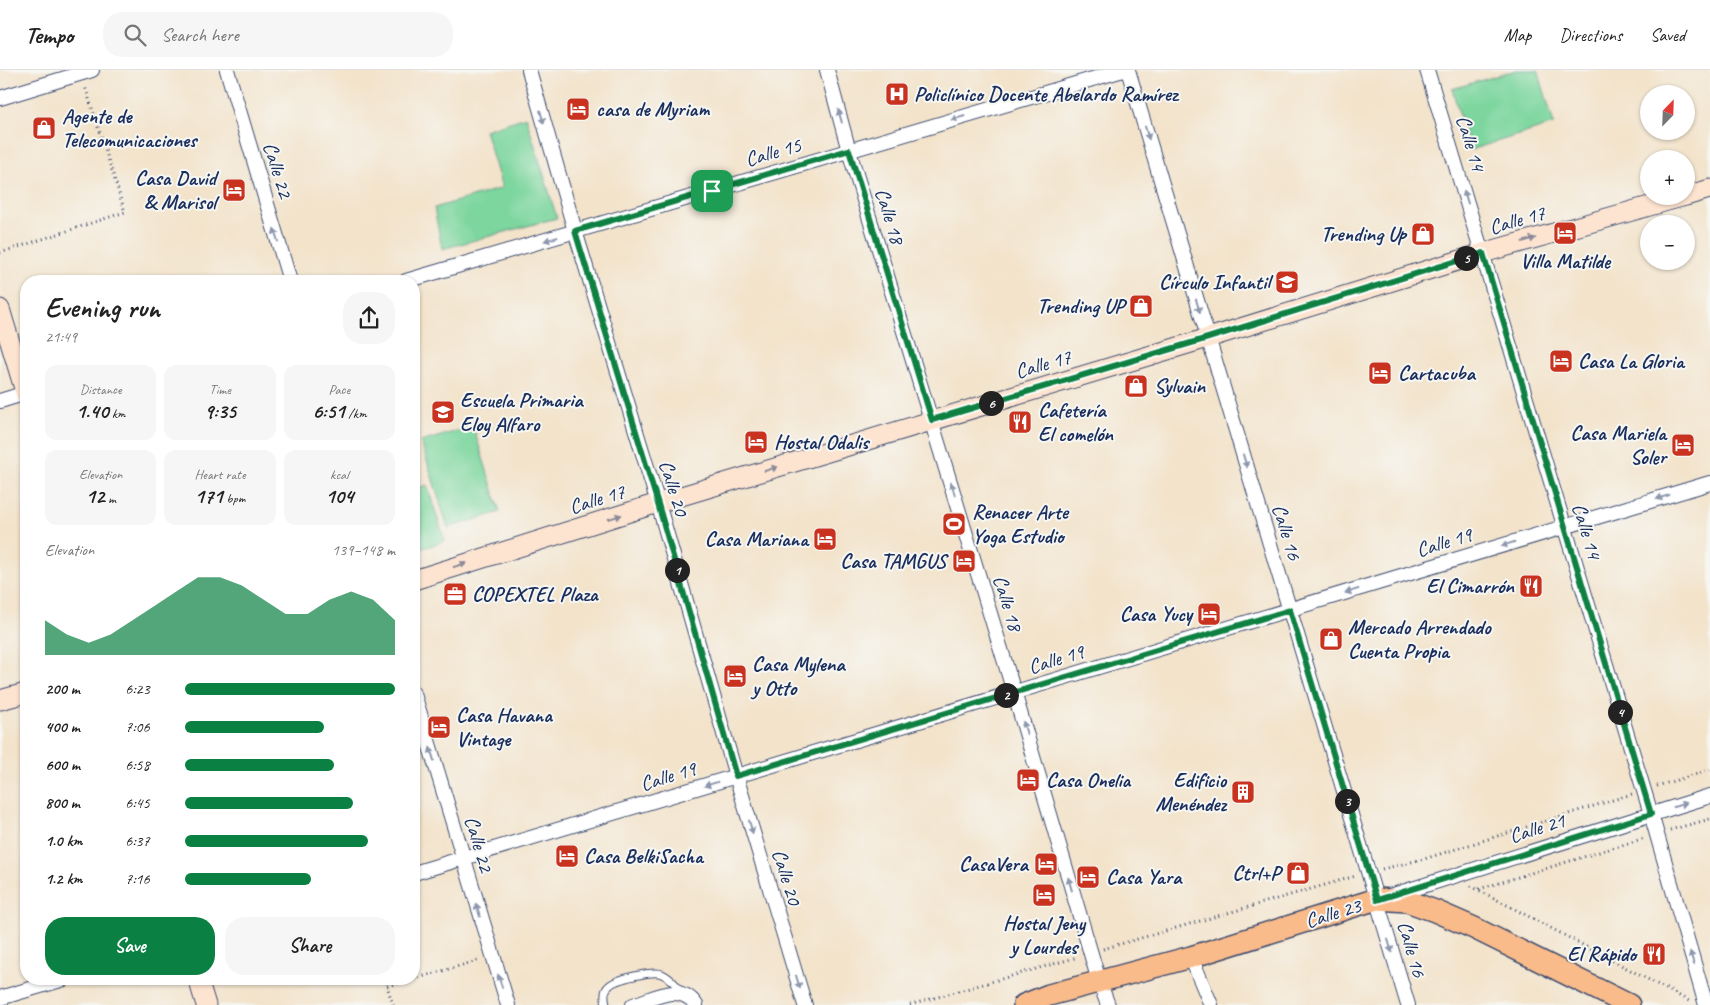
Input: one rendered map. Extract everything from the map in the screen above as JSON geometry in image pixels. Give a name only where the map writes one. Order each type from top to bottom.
[{"type":"main road","name":"Calle 23","points":[[1024,1005],[1049,995],[1191,957],[1377,900],[1407,901],[1435,911],[1474,928],[1629,1005]]},
{"type":"street","name":"Calle 22","points":[[227,70],[288,275]]},
{"type":"street","name":"Calle 20","points":[[529,70],[805,1005]]},
{"type":"street","name":"Calle 18","points":[[827,70],[849,150],[1014,692],[1090,953],[1108,1005]]},
{"type":"street","name":"Calle 15","points":[[420,277],[1123,70]]},
{"type":"street","name":"Calle 16","points":[[1128,70],[1408,1005]]},
{"type":"street","name":"Calle 14","points":[[1427,70],[1644,790],[1706,1005]]},
{"type":"street","points":[[0,98],[86,72]]},
{"type":"street","name":"Calle 17","points":[[1695,193],[1710,189]]},
{"type":"street","name":"Calle 17","points":[[420,578],[1483,253],[1654,205]]},
{"type":"street","points":[[0,309],[20,374]]},
{"type":"street","points":[[0,401],[20,396]]},
{"type":"street","name":"Calle 19","points":[[420,871],[1710,483]]},
{"type":"street","points":[[0,700],[20,695]]},
{"type":"street","name":"Calle 22","points":[[420,714],[508,1005]]},
{"type":"street","name":"Calle 21","points":[[1377,900],[1710,796]]},
{"type":"street","points":[[1191,957],[1211,1005]]},
{"type":"street","points":[[0,998],[44,985]]},
{"type":"street","points":[[200,985],[206,1005]]},
{"type":"street","points":[[633,1005],[670,993],[683,993],[692,999],[696,1005]]},
{"type":"lane","points":[[606,1005],[605,993],[608,986],[614,982],[653,972],[661,973],[683,993]]},
{"type":"path","points":[[0,253],[125,212],[86,72]]},
{"type":"path","points":[[910,1005],[1369,873],[1424,859],[1710,770]]},
{"type":"path","points":[[1478,889],[1710,818]]},
{"type":"path","points":[[1453,876],[1696,1005]]},
{"type":"path","points":[[420,977],[492,956]]},
{"type":"path","points":[[391,985],[387,986],[393,1005]]},
{"type":"green space","points":[[1516,70],[1538,70],[1554,124],[1470,150],[1452,89]]},
{"type":"green space","points":[[526,117],[557,218],[442,249],[434,208],[502,188],[485,130]]},
{"type":"green space","points":[[473,426],[500,512],[448,528],[421,442]]},
{"type":"green space","points":[[427,485],[445,541],[420,549],[420,487]]},
{"type":"place","name":"Policlínico Docente Abelardo Ramírez","points":[[897,94]]},
{"type":"place","name":"casa de Myriam","points":[[578,109]]},
{"type":"place","name":"Agente de Telecomunicaciones","points":[[44,128]]},
{"type":"place","name":"Casa David & Marisol","points":[[234,190]]},
{"type":"place","name":"Villa Matilde","points":[[1565,233]]},
{"type":"place","name":"Trending Up","points":[[1423,234]]},
{"type":"place","name":"Círculo Infantil","points":[[1287,282]]},
{"type":"place","name":"Trending UP","points":[[1141,306]]},
{"type":"place","name":"Casa La Gloria","points":[[1561,361]]},
{"type":"place","name":"Cartacuba","points":[[1380,373]]},
{"type":"place","name":"Sylvain","points":[[1136,386]]},
{"type":"place","name":"Escuela Primaria Eloy Alfaro","points":[[443,412]]},
{"type":"place","name":"Cafetería El comelón","points":[[1020,422]]},
{"type":"place","name":"Hostal Odalis","points":[[756,442]]},
{"type":"place","name":"Casa Mariela Soler","points":[[1683,445]]},
{"type":"place","name":"Renacer Arte Yoga Estudio","points":[[954,524]]},
{"type":"place","name":"Casa Mariana","points":[[825,539]]},
{"type":"place","name":"Casa TAMGUS","points":[[964,561]]},
{"type":"place","name":"El Cimarrón","points":[[1531,586]]},
{"type":"place","name":"COPEXTEL Plaza","points":[[455,594]]},
{"type":"place","name":"Casa Yucy","points":[[1209,614]]},
{"type":"place","name":"Mercado Arrendado Cuenta Propia","points":[[1331,639]]},
{"type":"place","name":"Casa Mylena y Otto","points":[[735,676]]},
{"type":"place","name":"Casa Havana Vintage","points":[[439,727]]},
{"type":"place","name":"Casa Onelia","points":[[1028,780]]},
{"type":"place","name":"Edificio Menéndez","points":[[1243,792]]},
{"type":"place","name":"Casa BelkiSacha","points":[[567,856]]},
{"type":"place","name":"CasaVera","points":[[1046,864]]},
{"type":"place","name":"Ctrl+P","points":[[1298,873]]},
{"type":"place","name":"Casa Yara","points":[[1088,877]]},
{"type":"place","name":"Hostal Jeny y Lourdes","points":[[1044,895]]},
{"type":"place","name":"El Rápido","points":[[1654,954]]},
{"type":"route","points":[[849,150],[932,420],[1208,338],[1483,253],[1651,814],[1377,900],[1290,610],[736,776],[658,504],[575,231],[712,191],[849,150]]}]
